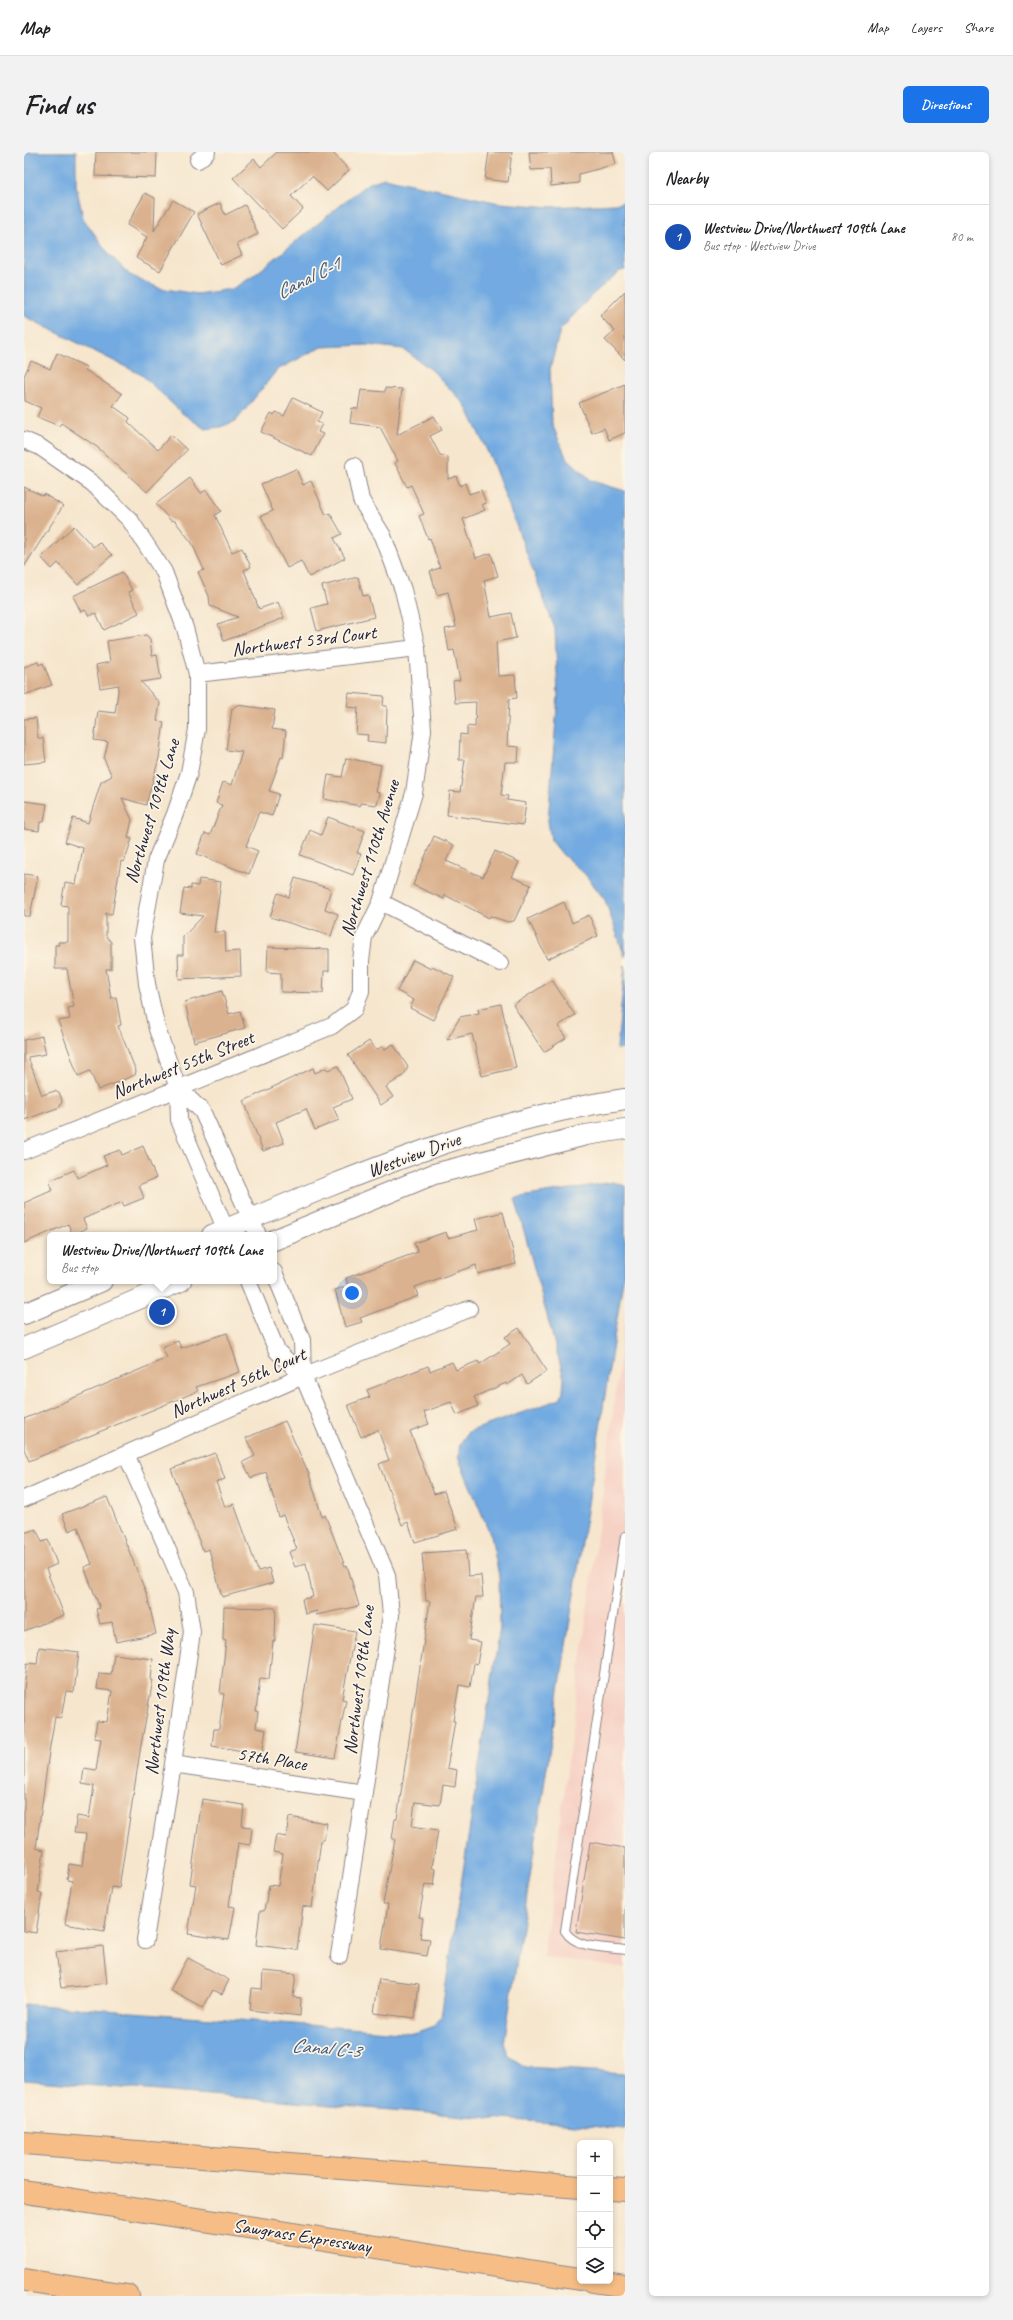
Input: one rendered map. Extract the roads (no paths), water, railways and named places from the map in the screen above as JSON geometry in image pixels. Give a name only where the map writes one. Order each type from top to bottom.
[{"type":"highway","points":[[24,2143],[577,2187]]},
{"type":"highway","points":[[613,2189],[625,2190]]},
{"type":"highway","name":"Sawgrass Expressway","points":[[24,2192],[577,2279]]},
{"type":"highway","points":[[24,2280],[128,2296]]},
{"type":"highway","points":[[612,2284],[625,2286]]},
{"type":"street","name":"Northwest 109th Lane","points":[[24,440],[40,447],[92,483],[130,520],[164,572],[185,628],[197,674],[197,729],[189,773],[175,814],[156,860],[142,938],[147,984],[157,1029],[178,1088],[179,1120],[222,1232]]},
{"type":"street","name":"Northwest 110th Avenue","points":[[354,466],[361,500],[383,536],[403,590],[417,648],[423,730],[414,793],[381,902],[364,937],[361,961],[361,991],[354,1009]]},
{"type":"street","name":"Northwest 53rd Court","points":[[197,674],[417,648]]},
{"type":"street","points":[[381,902],[500,963]]},
{"type":"street","name":"Northwest 55th Street","points":[[24,1151],[332,1026],[354,1009]]},
{"type":"street","name":"Northwest 109th Lane","points":[[178,1088],[202,1111],[255,1227]]},
{"type":"street","name":"Westview Drive","points":[[228,1232],[255,1227],[402,1157],[492,1128],[625,1099]]},
{"type":"street","name":"Westview Drive","points":[[277,1239],[434,1174],[586,1135],[625,1128]]},
{"type":"street","name":"Northwest 109th Lane","points":[[277,1279],[302,1340],[302,1376]]},
{"type":"street","points":[[24,1314],[95,1284]]},
{"type":"street","points":[[24,1348],[174,1284]]},
{"type":"street","name":"Northwest 109th Lane","points":[[249,1284],[277,1351],[302,1376],[387,1575],[391,1615],[339,1956]]},
{"type":"street","name":"Northwest 56th Court","points":[[24,1499],[302,1376],[469,1309]]},
{"type":"street","name":"Northwest 109th Way","points":[[126,1454],[186,1592],[192,1632],[145,1940]]},
{"type":"street","name":"57th Place","points":[[173,1764],[364,1793]]},
{"type":"lane","points":[[625,1536],[565,1930],[569,1938],[579,1943],[625,1950]]},
{"type":"water","name":"Canal C-1","points":[[24,152],[76,152],[76,185],[83,218],[108,253],[130,275],[159,288],[197,294],[232,289],[252,277],[367,184],[384,178],[499,203],[552,207],[616,204],[625,202],[625,270],[620,271],[592,295],[560,330],[550,369],[552,424],[566,457],[592,481],[625,491],[625,957],[605,900],[585,874],[563,855],[551,840],[548,821],[558,695],[555,629],[492,461],[465,405],[432,370],[403,349],[367,345],[321,347],[277,370],[236,421],[220,427],[205,429],[182,413],[142,375],[24,316]]},
{"type":"water","points":[[625,965],[625,1049],[617,1049]]},
{"type":"water","name":"Canal C-3","points":[[613,1182],[625,1186],[625,1267],[504,2043],[509,2056],[525,2067],[625,2073],[625,2129],[24,2080],[24,2004],[414,2033],[434,2026],[441,2017],[500,1627],[499,1576],[491,1536],[458,1457],[460,1444],[468,1432],[560,1399],[563,1391],[564,1378],[515,1198]]},
{"type":"place","name":"Westview Drive/Northwest 109th Lane","points":[[162,1312]]}]
